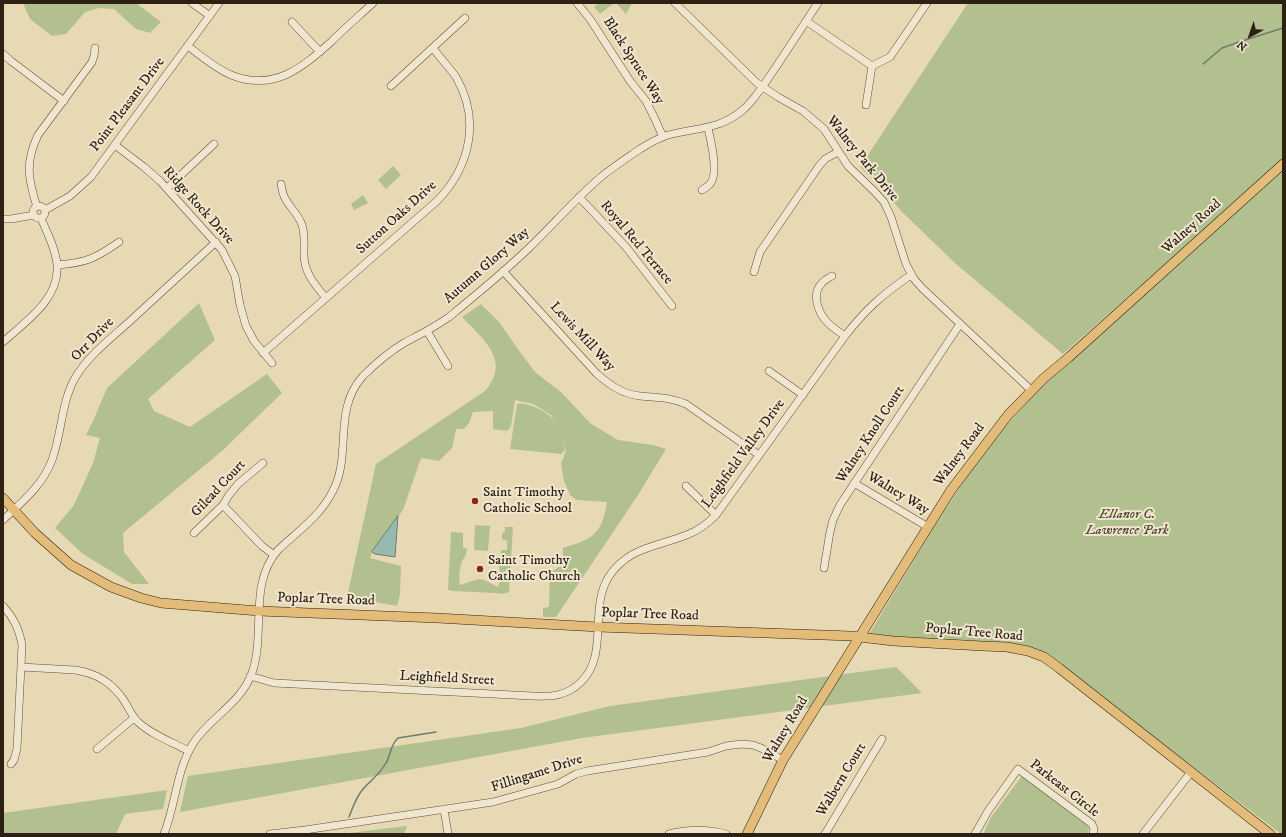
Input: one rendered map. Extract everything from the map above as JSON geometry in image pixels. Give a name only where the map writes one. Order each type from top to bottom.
[{"type":"main road","name":"Walney Road","points":[[747,834],[783,760],[951,490],[1008,415],[1031,390],[1283,164]]},
{"type":"main road","name":"Poplar Tree Road","points":[[3,498],[46,544],[71,566],[121,592],[161,603],[259,611],[384,615],[598,627],[860,637],[893,641],[1019,649],[1036,654],[1059,668],[1270,834]]},
{"type":"street","points":[[192,3],[210,16]]},
{"type":"street","name":"Point Pleasant Drive","points":[[45,210],[61,202],[79,189],[91,177],[219,3]]},
{"type":"street","points":[[188,46],[225,72],[240,78],[256,80],[272,79],[290,73],[304,65],[372,3]]},
{"type":"street","name":"Black Spruce Way","points":[[577,3],[590,19],[630,81],[646,101],[663,137]]},
{"type":"street","name":"Walney Park Drive","points":[[675,3],[762,87],[803,111],[824,129],[848,166],[884,202],[891,217],[911,275],[923,289],[1031,390]]},
{"type":"street","name":"Autumn Glory Way","points":[[164,834],[170,818],[180,773],[189,751],[201,732],[227,708],[239,694],[250,676],[256,655],[262,581],[267,568],[274,555],[315,518],[326,504],[336,483],[340,465],[343,426],[347,406],[362,377],[382,358],[402,344],[427,331],[448,317],[503,271],[579,197],[602,177],[642,148],[663,137],[686,131],[708,128],[722,124],[734,117],[752,102],[818,3]]},
{"type":"street","points":[[872,66],[890,57],[927,3]]},
{"type":"street","points":[[391,86],[465,18]]},
{"type":"street","points":[[806,21],[872,66]]},
{"type":"street","points":[[292,22],[320,52]]},
{"type":"street","points":[[37,206],[30,180],[30,155],[38,135],[92,62],[95,48]]},
{"type":"street","name":"Sutton Oaks Drive","points":[[263,353],[437,201],[450,187],[460,169],[466,154],[470,131],[466,102],[455,77],[432,48]]},
{"type":"street","points":[[3,54],[64,101]]},
{"type":"street","points":[[866,105],[872,66]]},
{"type":"street","points":[[702,190],[711,184],[713,175],[714,155],[708,128]]},
{"type":"street","points":[[167,188],[214,144]]},
{"type":"street","name":"Ridge Rock Drive","points":[[115,145],[144,167],[167,188],[216,242],[228,260],[235,276],[240,305],[246,326],[254,342],[272,363]]},
{"type":"street","points":[[754,272],[760,252],[818,166],[825,159],[838,152]]},
{"type":"street","points":[[281,184],[283,195],[296,214],[302,227],[304,239],[304,259],[307,271],[313,282],[326,298]]},
{"type":"street","name":"Royal Red Terrace","points":[[579,197],[626,247],[672,306]]},
{"type":"street","points":[[3,342],[46,301],[53,288],[57,266],[42,218],[45,210],[43,207],[37,206]]},
{"type":"street","points":[[34,215],[33,211],[37,206]]},
{"type":"street","points":[[3,219],[34,215],[38,218],[42,218]]},
{"type":"street","points":[[57,266],[76,264],[90,260],[101,255],[119,242]]},
{"type":"street","name":"Orr Drive","points":[[3,520],[34,490],[48,469],[55,450],[68,393],[84,364],[216,242]]},
{"type":"street","name":"Lewis Mill Way","points":[[503,271],[597,374],[611,386],[625,393],[674,399],[686,404],[759,456]]},
{"type":"street","name":"Leighfield Valley Drive","points":[[598,627],[599,605],[602,592],[608,578],[622,562],[639,550],[695,532],[716,515],[860,317],[875,302],[911,275]]},
{"type":"street","points":[[832,276],[822,282],[819,286],[817,295],[818,306],[826,321],[845,336]]},
{"type":"street","name":"Walney Knoll Court","points":[[824,568],[833,520],[840,505],[960,324]]},
{"type":"street","points":[[427,331],[448,366]]},
{"type":"street","points":[[769,371],[803,396]]},
{"type":"street","name":"Gilead Court","points":[[194,533],[223,505],[238,484],[263,463]]},
{"type":"street","name":"Walney Way","points":[[854,483],[928,527]]},
{"type":"street","points":[[686,486],[716,515]]},
{"type":"street","points":[[223,505],[262,546],[274,555]]},
{"type":"street","points":[[3,606],[12,617],[20,635],[22,645],[17,749],[14,760],[11,764]]},
{"type":"street","name":"Leighfield Street","points":[[250,676],[274,683],[550,697],[563,694],[572,689],[587,676],[592,667],[596,654],[598,627]]},
{"type":"street","points":[[21,667],[75,670],[96,675],[107,681],[117,690],[134,718],[147,729],[189,751]]},
{"type":"street","points":[[97,749],[134,718]]},
{"type":"street","name":"Walbern Court","points":[[825,834],[882,739]]},
{"type":"street","name":"Fillingame Drive","points":[[270,834],[507,799],[558,784],[576,774],[587,771],[708,752],[734,745],[746,744],[761,748],[783,760]]},
{"type":"street","name":"Parkeast Circle","points":[[975,834],[988,811],[1018,769],[1092,824],[1094,829],[1093,834]]},
{"type":"street","points":[[1143,834],[1191,772]]},
{"type":"street","points":[[444,809],[448,834]]},
{"type":"street","points":[[669,834],[706,830],[726,834]]},
{"type":"green space","points":[[23,3],[136,3],[161,22],[150,33],[136,29],[114,9],[99,8],[85,12],[66,34],[52,36],[30,19]]},
{"type":"green space","points":[[599,3],[613,4],[600,14],[594,7]]},
{"type":"green space","points":[[616,3],[632,3],[626,14]]},
{"type":"green space","points":[[968,3],[1283,3],[1283,160],[1063,354],[956,264],[901,211],[885,192],[860,167]]},
{"type":"green space","points":[[393,166],[401,175],[386,189],[378,180]]},
{"type":"green space","name":"Ellanor C. Lawrence Park","points":[[1283,167],[1283,834],[1281,834],[1064,668],[1028,650],[868,636],[932,530],[975,463],[1002,430],[1061,368]]},
{"type":"green space","points":[[363,195],[368,203],[354,210],[351,204]]},
{"type":"green space","points":[[199,303],[215,340],[148,399],[154,411],[190,427],[267,374],[282,393],[222,451],[123,533],[124,552],[149,584],[132,584],[83,554],[55,528],[74,505],[93,463],[100,438],[86,435],[107,388]]},
{"type":"green space","points":[[481,304],[500,323],[535,372],[562,393],[590,423],[618,440],[653,445],[666,449],[638,495],[556,617],[543,617],[543,608],[549,607],[550,572],[563,565],[563,548],[582,542],[594,534],[602,521],[607,502],[577,500],[570,495],[564,481],[561,464],[566,451],[561,436],[565,450],[561,454],[510,449],[517,404],[525,404],[539,409],[553,419],[551,415],[533,404],[515,400],[511,426],[507,431],[493,429],[493,411],[473,412],[469,423],[464,429],[456,429],[452,448],[439,461],[421,458],[403,510],[372,552],[370,558],[401,566],[400,594],[397,606],[347,597],[376,464],[485,391],[493,380],[496,370],[492,351],[486,342],[462,317]]},
{"type":"green space","points":[[475,525],[490,526],[488,551],[474,550]]},
{"type":"green space","points":[[505,527],[513,527],[509,592],[502,594],[448,590],[451,532],[463,533],[463,548],[467,548],[460,567],[460,585],[479,579],[498,587],[500,571],[494,556],[501,556],[501,550],[507,550],[507,541],[502,539],[502,533],[505,532]]},
{"type":"green space","points":[[896,667],[922,693],[582,738],[180,812],[188,776],[521,728],[610,706]]},
{"type":"green space","points":[[1022,776],[1086,824],[1089,828],[1088,834],[983,834],[991,817]]},
{"type":"green space","points":[[167,790],[163,809],[125,814],[116,834],[3,834],[3,813]]},
{"type":"green space","points":[[407,826],[404,834],[340,834]]},
{"type":"water","points":[[398,516],[395,557],[375,554],[372,552]]},
{"type":"waterway","points":[[1203,64],[1222,48],[1283,28]]},
{"type":"waterway","points":[[349,817],[358,795],[384,767],[393,744],[398,738],[436,732]]},
{"type":"place","name":"Saint Timothy Catholic School","points":[[475,501]]},
{"type":"place","name":"Saint Timothy Catholic Church","points":[[480,569]]}]
